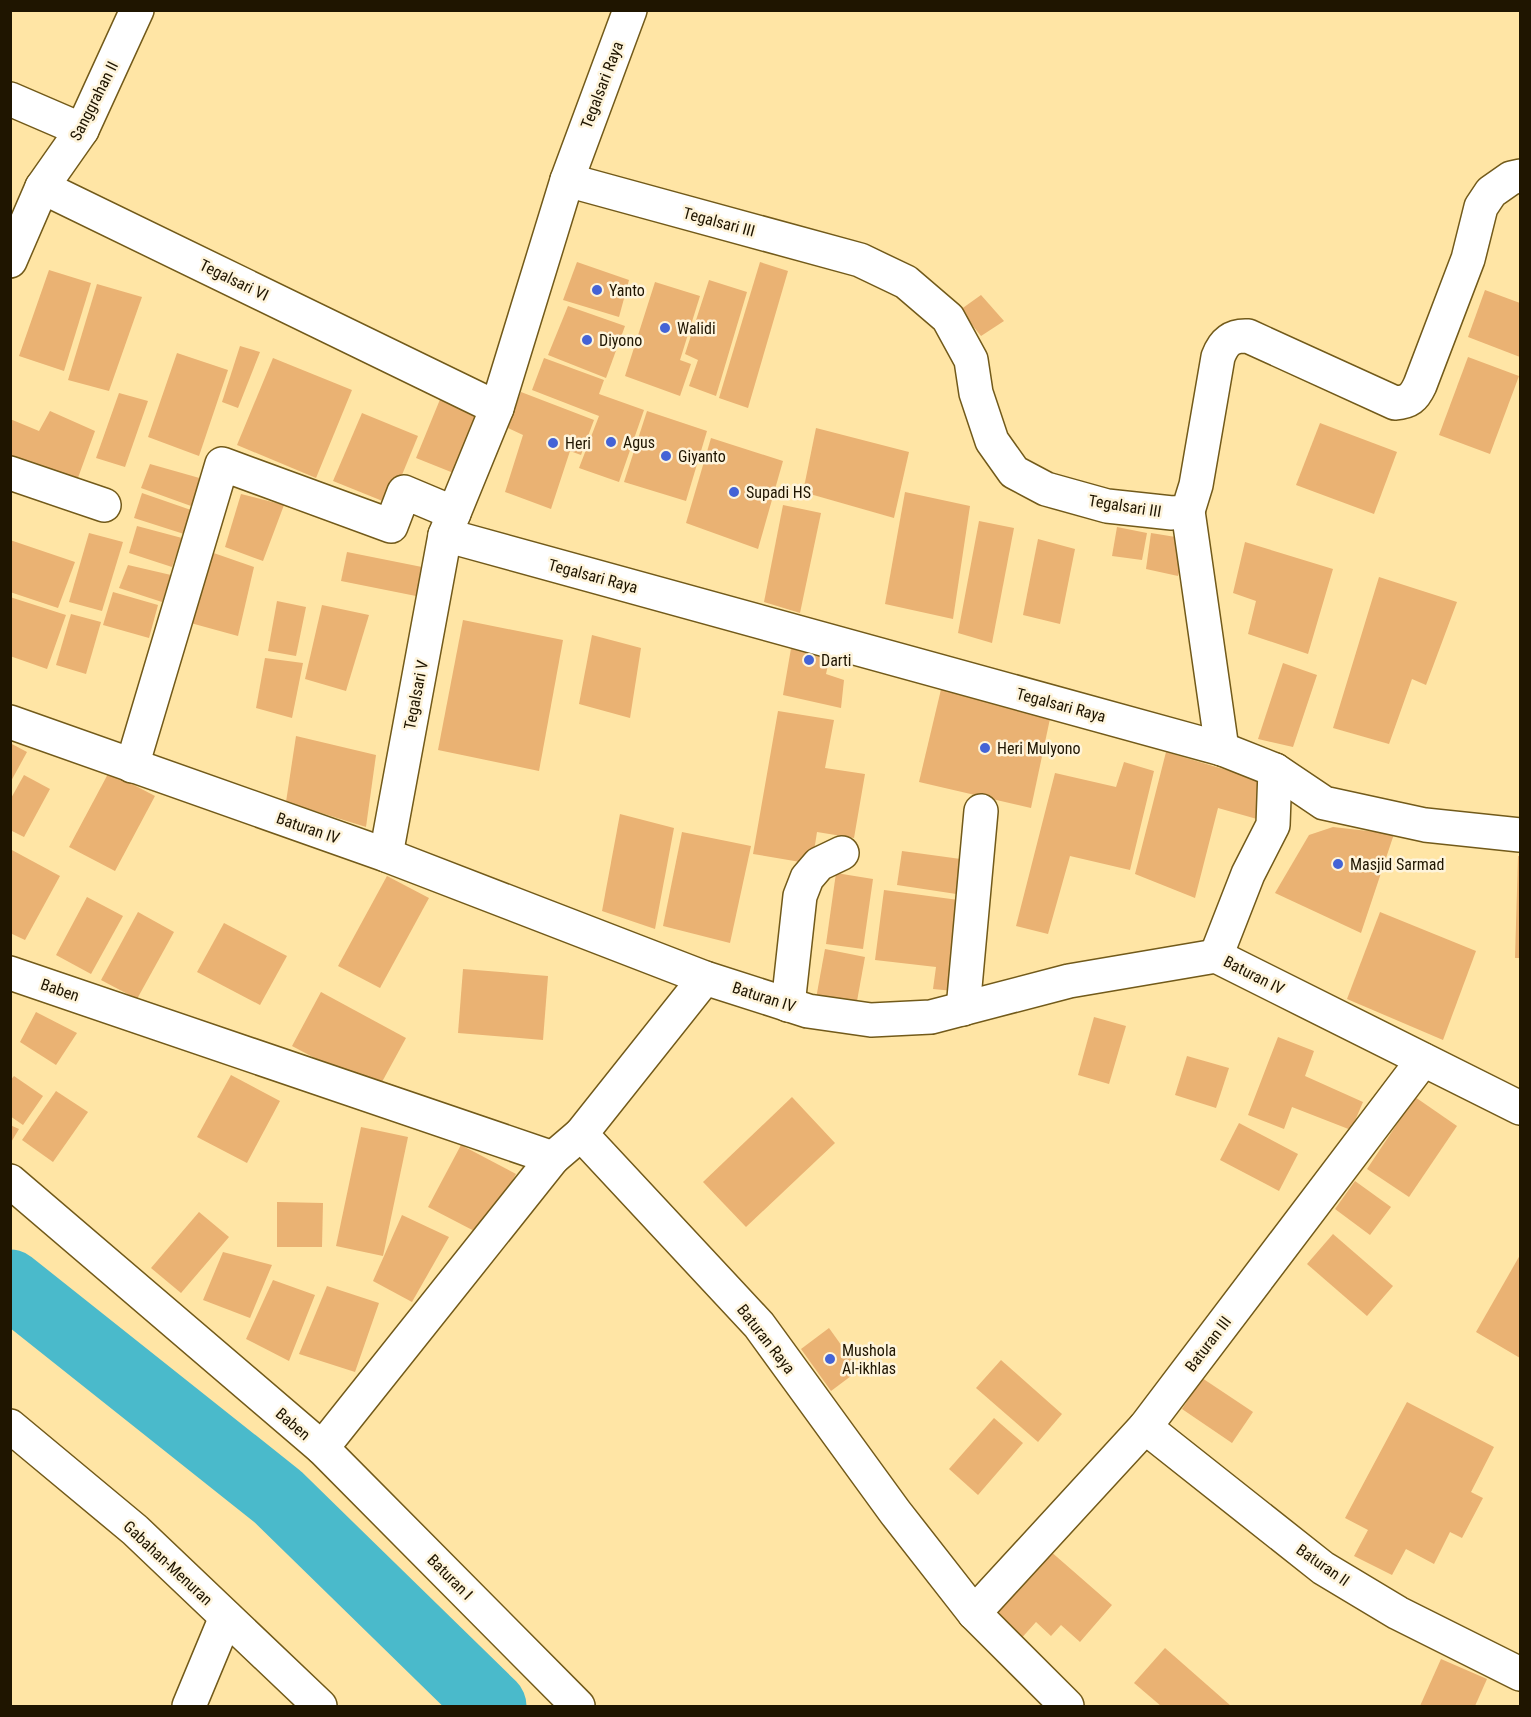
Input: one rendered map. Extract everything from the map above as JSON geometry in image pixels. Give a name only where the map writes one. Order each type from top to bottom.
[{"type":"street","name":"Sanggrahan II","points":[[42,188],[82,130],[137,10]]},
{"type":"street","name":"Tegalsari Raya","points":[[630,10],[567,180],[497,408],[450,524],[1222,749],[1275,770],[1324,803],[1425,825],[1521,835]]},
{"type":"street","points":[[10,99],[82,130]]},
{"type":"street","points":[[1222,749],[1188,512],[1196,484],[1218,357],[1222,346],[1229,339],[1239,335],[1248,336],[1395,403],[1406,402],[1414,397],[1420,385],[1468,259],[1481,207],[1491,192],[1511,178],[1521,176]]},
{"type":"street","name":"Tegalsari III","points":[[567,180],[860,260],[906,282],[948,318],[971,360],[976,393],[992,441],[1014,472],[1046,489],[1107,506],[1172,513],[1188,512]]},
{"type":"street","points":[[10,261],[42,188]]},
{"type":"street","name":"Tegalsari VI","points":[[42,188],[497,408]]},
{"type":"street","points":[[132,766],[222,464],[391,526],[404,492],[450,524]]},
{"type":"street","points":[[10,474],[104,505]]},
{"type":"street","name":"Tegalsari V","points":[[386,855],[450,524]]},
{"type":"street","name":"Baturan IV","points":[[10,722],[386,855],[705,978],[808,1011],[871,1020],[931,1017],[1069,981],[1216,956],[1521,1108]]},
{"type":"street","points":[[1216,956],[1248,874],[1273,825],[1275,770]]},
{"type":"street","points":[[1273,825],[1324,803]]},
{"type":"street","points":[[963,1009],[981,811]]},
{"type":"street","points":[[788,1005],[800,896],[807,878],[819,864],[842,853]]},
{"type":"street","name":"Baben","points":[[10,973],[553,1158]]},
{"type":"street","points":[[581,1134],[705,978]]},
{"type":"street","name":"Baturan III","points":[[974,1614],[1145,1427],[1423,1060]]},
{"type":"street","name":"Baben","points":[[10,1181],[322,1448],[553,1158],[581,1134]]},
{"type":"street","name":"Baturan Raya","points":[[581,1134],[759,1325],[895,1512],[974,1614],[1066,1707]]},
{"type":"street","name":"Gabahan-Menuran","points":[[10,1426],[135,1530],[320,1707]]},
{"type":"street","name":"Baturan II","points":[[1145,1427],[1323,1568],[1398,1613],[1521,1674]]},
{"type":"street","name":"Baturan I","points":[[322,1448],[578,1707]]},
{"type":"street","points":[[189,1707],[226,1617]]},
{"type":"building","name":"Yanto","points":[[577,262],[629,280],[619,317],[563,300]]},
{"type":"building","points":[[760,262],[788,271],[748,408],[719,398]]},
{"type":"building","points":[[49,270],[91,283],[64,371],[19,356]]},
{"type":"building","points":[[709,280],[747,292],[716,396],[689,386],[698,360],[685,354]]},
{"type":"building","name":"Walidi","points":[[655,282],[700,296],[680,360],[691,364],[680,396],[625,376]]},
{"type":"building","points":[[97,284],[142,297],[109,391],[68,380]]},
{"type":"building","points":[[1485,290],[1520,303],[1520,357],[1468,337]]},
{"type":"building","points":[[981,295],[1004,321],[981,336],[960,310]]},
{"type":"building","name":"Diyono","points":[[568,306],[625,326],[606,378],[548,355]]},
{"type":"building","points":[[240,346],[260,352],[238,408],[222,402]]},
{"type":"building","points":[[177,353],[228,370],[199,456],[148,437]]},
{"type":"building","points":[[1468,357],[1519,376],[1490,454],[1439,435]]},
{"type":"building","points":[[273,358],[352,390],[316,478],[237,445]]},
{"type":"building","name":"Agus","points":[[544,358],[604,380],[599,394],[644,410],[619,482],[579,468],[599,416],[532,390]]},
{"type":"building","name":"Heri","points":[[521,392],[594,420],[581,455],[570,451],[551,509],[505,492],[523,435],[508,428]]},
{"type":"building","points":[[119,393],[148,401],[125,467],[96,458]]},
{"type":"building","points":[[441,397],[486,416],[461,476],[416,458]]},
{"type":"building","points":[[50,411],[95,431],[75,486],[10,464],[10,419],[39,431]]},
{"type":"building","name":"Giyanto","points":[[647,411],[707,431],[686,501],[624,482]]},
{"type":"building","points":[[362,413],[418,436],[390,504],[333,481]]},
{"type":"building","points":[[1320,423],[1397,452],[1374,514],[1296,485]]},
{"type":"building","points":[[816,428],[909,452],[894,518],[803,492]]},
{"type":"building","name":"Supadi HS","points":[[711,438],[783,461],[758,549],[686,523]]},
{"type":"building","points":[[150,464],[203,479],[191,506],[141,488]]},
{"type":"building","points":[[905,492],[970,506],[953,619],[885,604]]},
{"type":"building","points":[[142,493],[191,510],[184,534],[134,518]]},
{"type":"building","points":[[241,494],[284,505],[263,561],[225,547]]},
{"type":"building","points":[[783,505],[821,513],[800,613],[764,602]]},
{"type":"building","points":[[979,521],[1014,528],[992,643],[958,633]]},
{"type":"building","points":[[137,526],[182,538],[172,567],[129,553]]},
{"type":"building","points":[[1117,527],[1147,533],[1142,560],[1112,556]]},
{"type":"building","points":[[89,533],[123,542],[102,611],[69,602]]},
{"type":"building","points":[[1151,533],[1188,539],[1178,576],[1146,569]]},
{"type":"building","points":[[1038,539],[1075,549],[1060,624],[1023,615]]},
{"type":"building","points":[[10,540],[75,562],[58,608],[10,592]]},
{"type":"building","points":[[1245,542],[1333,569],[1308,654],[1248,634],[1256,601],[1233,593]]},
{"type":"building","points":[[205,550],[254,567],[238,636],[187,622]]},
{"type":"building","points":[[347,552],[422,567],[416,596],[341,581]]},
{"type":"building","points":[[128,565],[171,575],[162,602],[119,588]]},
{"type":"building","points":[[1379,577],[1457,602],[1426,685],[1412,679],[1389,744],[1333,728]]},
{"type":"building","points":[[113,592],[158,605],[149,638],[103,625]]},
{"type":"building","points":[[10,597],[66,615],[47,669],[10,656]]},
{"type":"building","points":[[277,601],[306,607],[296,656],[268,651]]},
{"type":"building","points":[[322,605],[369,615],[346,691],[305,679]]},
{"type":"building","points":[[71,614],[101,622],[86,674],[56,665]]},
{"type":"building","points":[[463,620],[563,640],[539,771],[438,750]]},
{"type":"building","points":[[592,635],[641,648],[630,718],[579,704]]},
{"type":"building","name":"Darti","points":[[793,637],[832,647],[826,674],[844,680],[841,708],[783,695]]},
{"type":"building","points":[[265,658],[303,663],[292,718],[256,708]]},
{"type":"building","points":[[1283,663],[1317,675],[1293,747],[1258,739]]},
{"type":"building","name":"Heri Mulyono","points":[[943,681],[1051,714],[1031,808],[919,782]]},
{"type":"building","points":[[778,711],[834,720],[825,768],[865,774],[854,838],[817,832],[812,864],[753,854]]},
{"type":"building","points":[[296,736],[376,755],[366,827],[286,802]]},
{"type":"building","points":[[10,743],[27,752],[10,783]]},
{"type":"building","points":[[1166,752],[1267,782],[1257,819],[1218,808],[1195,898],[1135,874]]},
{"type":"building","points":[[1124,762],[1154,771],[1130,870],[1070,856],[1048,934],[1016,926],[1055,773],[1116,787]]},
{"type":"building","points":[[109,772],[155,796],[115,871],[69,847]]},
{"type":"building","points":[[24,775],[50,789],[24,837],[10,830],[10,800]]},
{"type":"building","points":[[620,814],[674,828],[655,929],[602,911]]},
{"type":"building","name":"Masjid Sarmad","points":[[1333,827],[1394,834],[1361,933],[1275,893],[1309,835]]},
{"type":"building","points":[[682,832],[751,846],[730,943],[663,926]]},
{"type":"building","points":[[10,849],[60,876],[25,940],[10,933]]},
{"type":"building","points":[[902,851],[968,860],[963,895],[897,885]]},
{"type":"building","points":[[1518,856],[1520,856],[1520,958],[1515,958]]},
{"type":"building","points":[[836,873],[873,879],[863,949],[826,944]]},
{"type":"building","points":[[387,876],[429,898],[380,988],[338,966]]},
{"type":"building","points":[[884,890],[966,901],[954,991],[933,989],[936,967],[875,960]]},
{"type":"building","points":[[87,897],[123,916],[91,974],[56,955]]},
{"type":"building","points":[[138,912],[174,932],[137,999],[101,980]]},
{"type":"building","points":[[1380,912],[1476,951],[1443,1040],[1347,999]]},
{"type":"building","points":[[224,923],[287,956],[260,1005],[197,972]]},
{"type":"building","points":[[825,949],[865,957],[855,1012],[815,1004]]},
{"type":"building","points":[[463,969],[548,976],[543,1040],[458,1033]]},
{"type":"building","points":[[321,992],[406,1038],[377,1091],[292,1046]]},
{"type":"building","points":[[36,1012],[77,1033],[56,1065],[20,1042]]},
{"type":"building","points":[[1094,1017],[1126,1026],[1109,1084],[1078,1075]]},
{"type":"building","points":[[1278,1037],[1314,1051],[1305,1076],[1363,1102],[1351,1130],[1292,1107],[1284,1129],[1248,1115]]},
{"type":"building","points":[[1187,1056],[1229,1068],[1216,1108],[1175,1095]]},
{"type":"building","points":[[231,1075],[280,1101],[247,1163],[197,1137]]},
{"type":"building","points":[[14,1076],[43,1096],[23,1125],[10,1116],[10,1081]]},
{"type":"building","points":[[56,1091],[88,1112],[53,1162],[22,1140]]},
{"type":"building","points":[[792,1097],[835,1143],[746,1227],[703,1182]]},
{"type":"building","points":[[1415,1097],[1457,1126],[1409,1197],[1367,1169]]},
{"type":"building","points":[[1239,1123],[1298,1154],[1279,1191],[1220,1160]]},
{"type":"building","points":[[10,1125],[19,1129],[10,1144]]},
{"type":"building","points":[[361,1127],[408,1137],[383,1256],[336,1246]]},
{"type":"building","points":[[461,1145],[516,1174],[482,1235],[428,1207]]},
{"type":"building","points":[[1355,1181],[1391,1207],[1370,1235],[1335,1209]]},
{"type":"building","points":[[277,1202],[323,1203],[322,1247],[277,1247]]},
{"type":"building","points":[[199,1212],[229,1237],[181,1293],[151,1268]]},
{"type":"building","points":[[402,1215],[449,1237],[412,1302],[373,1281]]},
{"type":"building","points":[[1333,1234],[1393,1286],[1367,1316],[1307,1264]]},
{"type":"building","points":[[223,1252],[272,1265],[250,1318],[203,1300]]},
{"type":"building","points":[[1520,1255],[1520,1358],[1476,1332]]},
{"type":"building","points":[[273,1280],[315,1295],[289,1361],[246,1339]]},
{"type":"building","points":[[327,1286],[379,1303],[355,1372],[299,1354]]},
{"type":"building","name":"Mushola Al-ikhlas","points":[[829,1328],[859,1370],[831,1391],[801,1349]]},
{"type":"building","points":[[1001,1360],[1062,1414],[1038,1442],[976,1388]]},
{"type":"building","points":[[1202,1378],[1253,1412],[1232,1443],[1182,1409]]},
{"type":"building","points":[[1407,1402],[1494,1447],[1471,1492],[1483,1498],[1462,1538],[1450,1532],[1434,1564],[1406,1549],[1392,1575],[1354,1556],[1368,1530],[1345,1518]]},
{"type":"building","points":[[994,1418],[1023,1443],[978,1495],[949,1469]]},
{"type":"building","points":[[1049,1550],[1112,1605],[1080,1642],[1061,1625],[1051,1636],[1036,1622],[1018,1642],[990,1617]]},
{"type":"building","points":[[1165,1648],[1231,1706],[1161,1706],[1134,1683]]},
{"type":"building","points":[[1441,1659],[1487,1679],[1475,1706],[1420,1706]]},
{"type":"waterway","points":[[10,1284],[278,1497],[492,1706]]},
{"type":"place","name":"Yanto","points":[[597,290]]},
{"type":"place","name":"Walidi","points":[[665,328]]},
{"type":"place","name":"Diyono","points":[[587,340]]},
{"type":"place","name":"Agus","points":[[611,442]]},
{"type":"place","name":"Heri","points":[[553,443]]},
{"type":"place","name":"Giyanto","points":[[666,456]]},
{"type":"place","name":"Supadi HS","points":[[734,492]]},
{"type":"place","name":"Darti","points":[[809,660]]},
{"type":"place","name":"Heri Mulyono","points":[[985,748]]},
{"type":"place","name":"Masjid Sarmad","points":[[1338,864]]},
{"type":"place","name":"Mushola Al-ikhlas","points":[[830,1359]]}]
